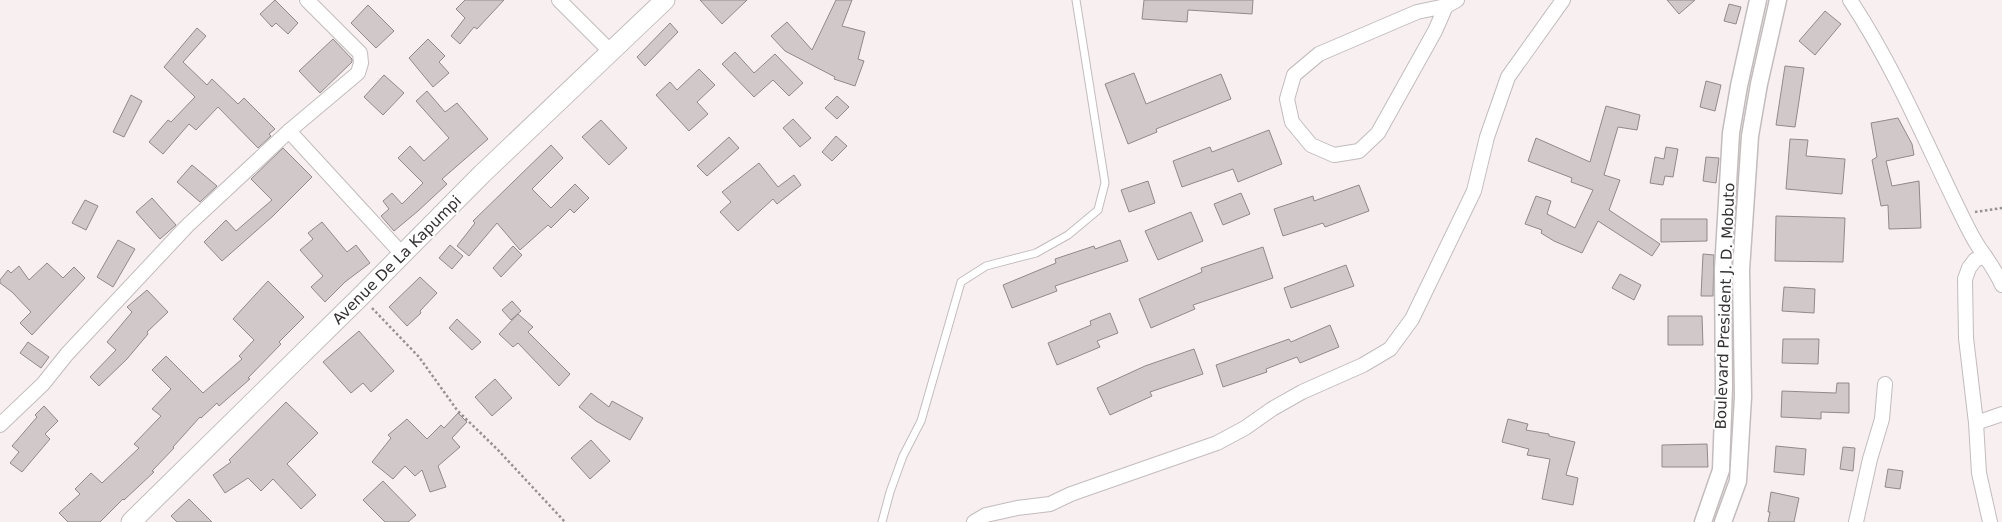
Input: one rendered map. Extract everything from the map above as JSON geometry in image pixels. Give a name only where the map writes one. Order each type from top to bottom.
[{"type":"main road","name":"Avenue De La Kapumpi","points":[[131,522],[489,167],[665,0]]},
{"type":"street","points":[[0,425],[43,384],[67,354],[187,226],[289,131],[358,73],[361,63],[360,53],[307,0]]},
{"type":"street","points":[[559,0],[611,52]]},
{"type":"street","points":[[974,522],[986,515],[1016,508],[1050,504],[1072,494],[1217,443],[1245,428],[1272,409],[1302,392],[1363,366],[1390,349],[1412,319],[1474,191],[1487,138],[1508,78],[1562,0]]},
{"type":"street","name":"Boulevard President J. D. Mobuto","points":[[1703,522],[1721,470],[1724,387],[1723,270],[1731,133],[1739,86],[1758,0]]},
{"type":"street","name":"Boulevard President J. D. Mobuto","points":[[1723,522],[1738,481],[1743,397],[1740,270],[1750,136],[1759,84],[1778,0]]},
{"type":"street","points":[[1850,0],[1868,28],[1902,90],[1961,213],[1985,256],[1996,269],[2002,285]]},
{"type":"street","points":[[1451,3],[1378,133],[1359,151],[1334,155],[1311,145],[1292,122],[1287,99],[1294,75],[1319,54],[1417,12],[1451,3]]},
{"type":"street","points":[[289,131],[402,254]]},
{"type":"street","points":[[1731,133],[1750,136]]},
{"type":"street","points":[[1985,256],[1972,264],[1965,279],[1966,348],[1976,423],[1979,473],[1990,522]]},
{"type":"street","points":[[1723,270],[1740,270]]},
{"type":"street","points":[[1856,522],[1870,459],[1882,418],[1885,384]]},
{"type":"street","points":[[1976,423],[2002,414]]},
{"type":"lane","points":[[882,522],[903,456],[921,421],[961,282],[986,266],[1036,253],[1068,235],[1098,210],[1105,183],[1076,0]]},
{"type":"path","points":[[1961,213],[2002,208]]},
{"type":"path","points":[[361,296],[419,357],[457,410],[512,464],[565,522]]},
{"type":"building","points":[[275,0],[298,23],[288,34],[276,23],[272,27],[260,14]]},
{"type":"building","points":[[465,0],[504,0],[477,29],[474,27],[460,44],[451,36],[465,18],[456,9]]},
{"type":"building","points":[[700,0],[747,0],[722,24]]},
{"type":"building","points":[[836,0],[852,0],[842,26],[865,32],[858,59],[864,61],[855,86],[834,79],[835,77],[785,51],[771,36],[787,22],[812,50]]},
{"type":"building","points":[[1144,0],[1253,0],[1252,14],[1188,10],[1187,22],[1142,19]]},
{"type":"building","points":[[1667,0],[1695,0],[1679,14]]},
{"type":"building","points":[[1729,4],[1741,7],[1736,24],[1724,21]]},
{"type":"building","points":[[368,5],[394,31],[376,48],[351,23]]},
{"type":"building","points":[[1825,11],[1841,24],[1815,55],[1799,41]]},
{"type":"building","points":[[670,23],[678,32],[645,66],[637,57]]},
{"type":"building","points":[[197,28],[206,36],[183,62],[207,85],[212,79],[238,104],[244,98],[275,129],[269,134],[271,136],[258,148],[218,107],[196,130],[189,124],[163,154],[149,142],[168,120],[171,122],[195,97],[164,67]]},
{"type":"building","points":[[333,39],[352,59],[352,62],[320,93],[299,71]]},
{"type":"building","points":[[428,39],[445,56],[439,62],[449,73],[433,87],[409,58]]},
{"type":"building","points":[[735,52],[754,73],[775,54],[803,83],[789,96],[773,80],[754,97],[722,64]]},
{"type":"building","points":[[1785,66],[1804,68],[1795,127],[1776,125]]},
{"type":"building","points":[[699,69],[715,85],[697,102],[708,114],[689,131],[656,95],[670,82],[677,90]]},
{"type":"building","points":[[1134,73],[1146,104],[1221,74],[1231,99],[1156,129],[1157,132],[1128,144],[1105,84]]},
{"type":"building","points":[[384,75],[404,93],[383,115],[364,97]]},
{"type":"building","points":[[1706,81],[1721,85],[1715,111],[1700,107]]},
{"type":"building","points":[[427,91],[445,112],[457,103],[488,139],[442,179],[447,184],[394,231],[381,216],[389,209],[383,201],[392,193],[402,204],[423,183],[398,158],[410,146],[424,161],[449,138],[416,101]]},
{"type":"building","points":[[131,95],[142,101],[124,137],[113,132]]},
{"type":"building","points":[[837,96],[849,107],[837,119],[825,108]]},
{"type":"building","points":[[1606,106],[1640,115],[1637,130],[1618,127],[1604,175],[1620,180],[1609,210],[1660,244],[1652,256],[1598,221],[1582,253],[1554,241],[1541,233],[1542,230],[1525,224],[1536,196],[1551,201],[1547,214],[1575,228],[1593,190],[1571,182],[1572,178],[1528,161],[1536,138],[1590,162]]},
{"type":"building","points":[[1898,118],[1912,144],[1914,155],[1886,161],[1892,186],[1919,181],[1921,228],[1889,229],[1888,205],[1881,206],[1872,160],[1877,157],[1871,123]]},
{"type":"building","points":[[793,119],[811,138],[800,147],[783,128]]},
{"type":"building","points":[[601,120],[627,148],[609,165],[582,137]]},
{"type":"building","points":[[1269,130],[1282,164],[1238,182],[1233,169],[1182,187],[1173,161],[1210,147],[1212,152]]},
{"type":"building","points":[[836,136],[847,146],[832,161],[822,152]]},
{"type":"building","points":[[729,137],[739,148],[707,176],[697,166]]},
{"type":"building","points":[[1790,139],[1808,140],[1806,156],[1845,159],[1842,194],[1786,189]]},
{"type":"building","points":[[551,145],[563,158],[532,189],[551,208],[575,184],[589,198],[574,213],[570,209],[551,228],[548,225],[520,250],[497,223],[469,256],[457,246],[475,223],[473,221]]},
{"type":"building","points":[[1666,147],[1678,149],[1673,177],[1665,176],[1663,185],[1650,183],[1655,157],[1664,159]]},
{"type":"building","points":[[283,148],[312,177],[273,216],[222,261],[204,242],[226,220],[236,231],[272,200],[251,179]]},
{"type":"building","points":[[1706,157],[1719,158],[1716,183],[1703,181]]},
{"type":"building","points":[[759,163],[778,187],[794,175],[801,185],[777,204],[773,199],[738,231],[720,212],[731,202],[722,192]]},
{"type":"building","points":[[192,165],[217,186],[200,202],[177,182]]},
{"type":"building","points":[[1148,181],[1155,203],[1129,212],[1121,190]]},
{"type":"building","points":[[1359,185],[1369,211],[1325,227],[1323,223],[1283,236],[1274,209],[1313,196],[1314,201]]},
{"type":"building","points":[[1241,193],[1250,214],[1223,225],[1214,204]]},
{"type":"building","points":[[152,198],[176,225],[160,239],[136,212]]},
{"type":"building","points":[[85,200],[98,206],[86,230],[72,223]]},
{"type":"building","points":[[1191,212],[1203,241],[1158,260],[1145,231]]},
{"type":"building","points":[[1776,216],[1845,218],[1843,262],[1775,261]]},
{"type":"building","points":[[1661,219],[1707,219],[1707,241],[1661,242]]},
{"type":"building","points":[[322,222],[347,252],[356,245],[370,263],[345,282],[325,302],[311,287],[323,276],[300,250],[313,239],[308,233]]},
{"type":"building","points":[[118,240],[135,249],[113,287],[97,277]]},
{"type":"building","points":[[1120,240],[1128,261],[1055,286],[1057,291],[1012,308],[1003,285],[1056,263],[1055,259],[1094,246],[1095,249]]},
{"type":"building","points":[[450,245],[463,256],[452,269],[439,258]]},
{"type":"building","points":[[513,246],[522,255],[501,277],[493,268]]},
{"type":"building","points":[[1263,247],[1273,278],[1193,305],[1195,309],[1151,328],[1139,299],[1202,272],[1201,268]]},
{"type":"building","points":[[1703,254],[1714,255],[1713,296],[1701,296]]},
{"type":"building","points":[[47,263],[63,278],[74,267],[85,278],[32,335],[20,323],[31,312],[12,292],[0,283],[0,280],[8,270],[11,273],[19,266],[29,280]]},
{"type":"building","points":[[1346,265],[1354,286],[1291,308],[1284,288]]},
{"type":"building","points":[[1620,274],[1641,285],[1634,300],[1612,288]]},
{"type":"building","points":[[420,277],[437,293],[420,311],[421,313],[407,326],[389,307]]},
{"type":"building","points":[[268,281],[304,317],[279,342],[281,344],[248,378],[250,379],[219,406],[217,403],[200,417],[152,471],[154,472],[100,522],[68,522],[59,513],[80,494],[75,489],[91,473],[102,483],[139,448],[134,444],[161,416],[152,409],[171,389],[152,370],[166,356],[203,393],[242,359],[239,356],[254,340],[233,319]]},
{"type":"building","points":[[1784,287],[1815,289],[1814,313],[1782,311]]},
{"type":"building","points":[[147,290],[168,312],[147,332],[148,334],[127,359],[99,386],[90,377],[116,350],[107,342],[132,312],[127,307]]},
{"type":"building","points":[[512,301],[521,311],[511,320],[502,310]]},
{"type":"building","points":[[1110,313],[1118,333],[1097,341],[1100,347],[1057,365],[1048,343],[1091,325],[1090,321]]},
{"type":"building","points":[[518,314],[533,327],[528,332],[570,374],[559,386],[518,343],[513,347],[499,334]]},
{"type":"building","points":[[1668,316],[1702,316],[1703,345],[1668,345]]},
{"type":"building","points":[[457,319],[481,342],[472,350],[449,328]]},
{"type":"building","points":[[1330,325],[1339,347],[1300,363],[1297,357],[1266,369],[1267,372],[1223,387],[1216,365],[1289,339],[1291,342]]},
{"type":"building","points":[[359,331],[394,371],[371,392],[363,383],[351,393],[323,362]]},
{"type":"building","points":[[1783,339],[1819,339],[1818,364],[1782,363]]},
{"type":"building","points":[[28,342],[49,357],[41,368],[20,353]]},
{"type":"building","points":[[1194,349],[1203,374],[1150,392],[1152,396],[1110,415],[1097,388],[1145,366]]},
{"type":"building","points":[[495,379],[512,398],[492,416],[475,397]]},
{"type":"building","points":[[1837,383],[1849,383],[1849,413],[1821,412],[1821,419],[1781,417],[1782,391],[1836,393]]},
{"type":"building","points":[[591,393],[609,407],[612,401],[643,418],[630,440],[596,421],[579,407]]},
{"type":"building","points":[[286,402],[318,433],[287,464],[316,495],[301,509],[273,479],[261,491],[248,478],[225,493],[213,475],[231,462],[229,460]]},
{"type":"building","points":[[44,406],[58,421],[45,434],[50,439],[22,472],[10,463],[19,452],[12,446]]},
{"type":"building","points":[[458,413],[467,422],[452,438],[460,447],[438,466],[446,487],[430,492],[422,470],[415,476],[405,466],[393,479],[372,462],[391,438],[388,435],[407,419],[427,439],[441,425],[444,428]]},
{"type":"building","points":[[1508,419],[1528,424],[1526,430],[1549,434],[1549,436],[1575,442],[1566,475],[1578,478],[1573,505],[1542,499],[1550,459],[1527,455],[1529,449],[1502,442]]},
{"type":"building","points":[[591,440],[610,461],[590,479],[571,458]]},
{"type":"building","points":[[1707,444],[1708,467],[1662,467],[1662,445]]},
{"type":"building","points":[[1776,446],[1806,449],[1804,475],[1774,472]]},
{"type":"building","points":[[1843,447],[1855,448],[1853,471],[1840,469]]},
{"type":"building","points":[[1888,469],[1903,471],[1900,489],[1885,487]]},
{"type":"building","points":[[383,481],[416,515],[408,522],[385,522],[363,500]]},
{"type":"building","points":[[1771,492],[1799,498],[1794,522],[1768,522]]},
{"type":"building","points":[[189,499],[212,522],[177,522],[171,516]]}]
